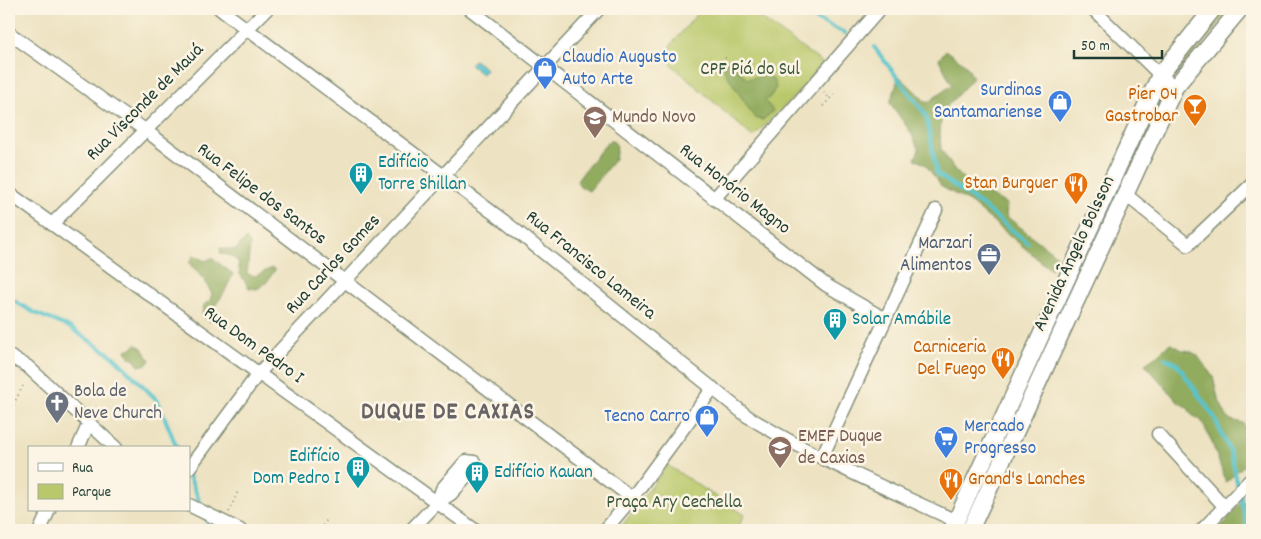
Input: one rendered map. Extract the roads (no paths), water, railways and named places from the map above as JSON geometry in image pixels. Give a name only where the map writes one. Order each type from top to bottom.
[{"type":"main road","name":"Avenida Ângelo Bolsson","points":[[959,527],[1160,75],[1213,9]]},
{"type":"main road","name":"Avenida Ângelo Bolsson","points":[[959,527],[1125,194],[1175,87],[1240,9]]},
{"type":"street","name":"Rua Francisco Lameira","points":[[220,9],[504,221],[747,416],[768,429],[959,527]]},
{"type":"street","name":"Rua Visconde de Mauá","points":[[52,224],[267,9]]},
{"type":"street","name":"Rua Honório Magno","points":[[470,9],[826,285],[886,319]]},
{"type":"street","name":"Rua Carlos Gomes","points":[[190,467],[258,374],[599,9]]},
{"type":"street","points":[[714,199],[880,9]]},
{"type":"street","points":[[1093,9],[1160,75],[1175,87]]},
{"type":"street","name":"Rua Felipe dos Santos","points":[[9,33],[145,130],[632,498]]},
{"type":"street","points":[[1125,194],[1188,245],[1252,184]]},
{"type":"street","name":"Rua Dom Pedro I","points":[[9,193],[475,530]]},
{"type":"street","points":[[822,457],[936,210]]},
{"type":"street","points":[[9,356],[27,366],[114,446]]},
{"type":"street","points":[[605,530],[632,498],[713,388]]},
{"type":"street","points":[[79,446],[89,423]]},
{"type":"street","points":[[1158,434],[1224,506]]},
{"type":"street","points":[[1202,530],[1252,478]]},
{"type":"street","points":[[411,530],[437,503]]},
{"type":"street","points":[[190,507],[220,523],[240,530]]},
{"type":"street","points":[[40,530],[48,512]]},
{"type":"water","points":[[474,60],[486,69],[482,74],[470,65]]},
{"type":"waterway","points":[[794,9],[845,33]]},
{"type":"waterway","points":[[874,47],[926,115],[937,174],[980,204],[1028,243]]},
{"type":"waterway","points":[[9,298],[35,313],[69,327],[114,357],[158,401],[176,446]]},
{"type":"waterway","points":[[1165,358],[1177,364],[1214,417],[1231,454],[1238,487]]},
{"type":"waterway","points":[[190,478],[202,507]]},
{"type":"waterway","points":[[1240,493],[1248,530]]},
{"type":"waterway","points":[[205,516],[211,530]]},
{"type":"place","name":"Claudio Augusto Auto Arte","points":[[545,90]]},
{"type":"place","name":"Surdinas Santamariense","points":[[1060,123]]},
{"type":"place","name":"Pier 04 Gastrobar","points":[[1195,127]]},
{"type":"place","name":"Mundo Novo","points":[[595,139]]},
{"type":"place","name":"Edifício Torre Shillan","points":[[361,195]]},
{"type":"place","name":"Stan Burguer","points":[[1076,205]]},
{"type":"place","name":"Marzari Alimentos","points":[[989,276]]},
{"type":"place","name":"Solar Amábile","points":[[835,341]]},
{"type":"place","name":"Carniceria Del Fuego","points":[[1003,380]]},
{"type":"place","name":"Bola de Neve Church","points":[[57,424]]},
{"type":"place","name":"Tecno Carro","points":[[707,438]]},
{"type":"place","name":"Mercado Progresso","points":[[946,459]]},
{"type":"place","name":"EMEF Duque de Caxias","points":[[780,469]]},
{"type":"place","name":"Edifício Dom Pedro I","points":[[358,489]]},
{"type":"place","name":"Edifício Kauan","points":[[477,494]]},
{"type":"place","name":"Grand's Lanches","points":[[951,501]]},
{"type":"district","name":"DUQUE DE CAXIAS","points":[[448,413]]},
{"type":"park label","name":"CPF Piá do Sul","points":[[750,70]]},
{"type":"park label","name":"Praça Ary Cechella","points":[[674,503]]}]
